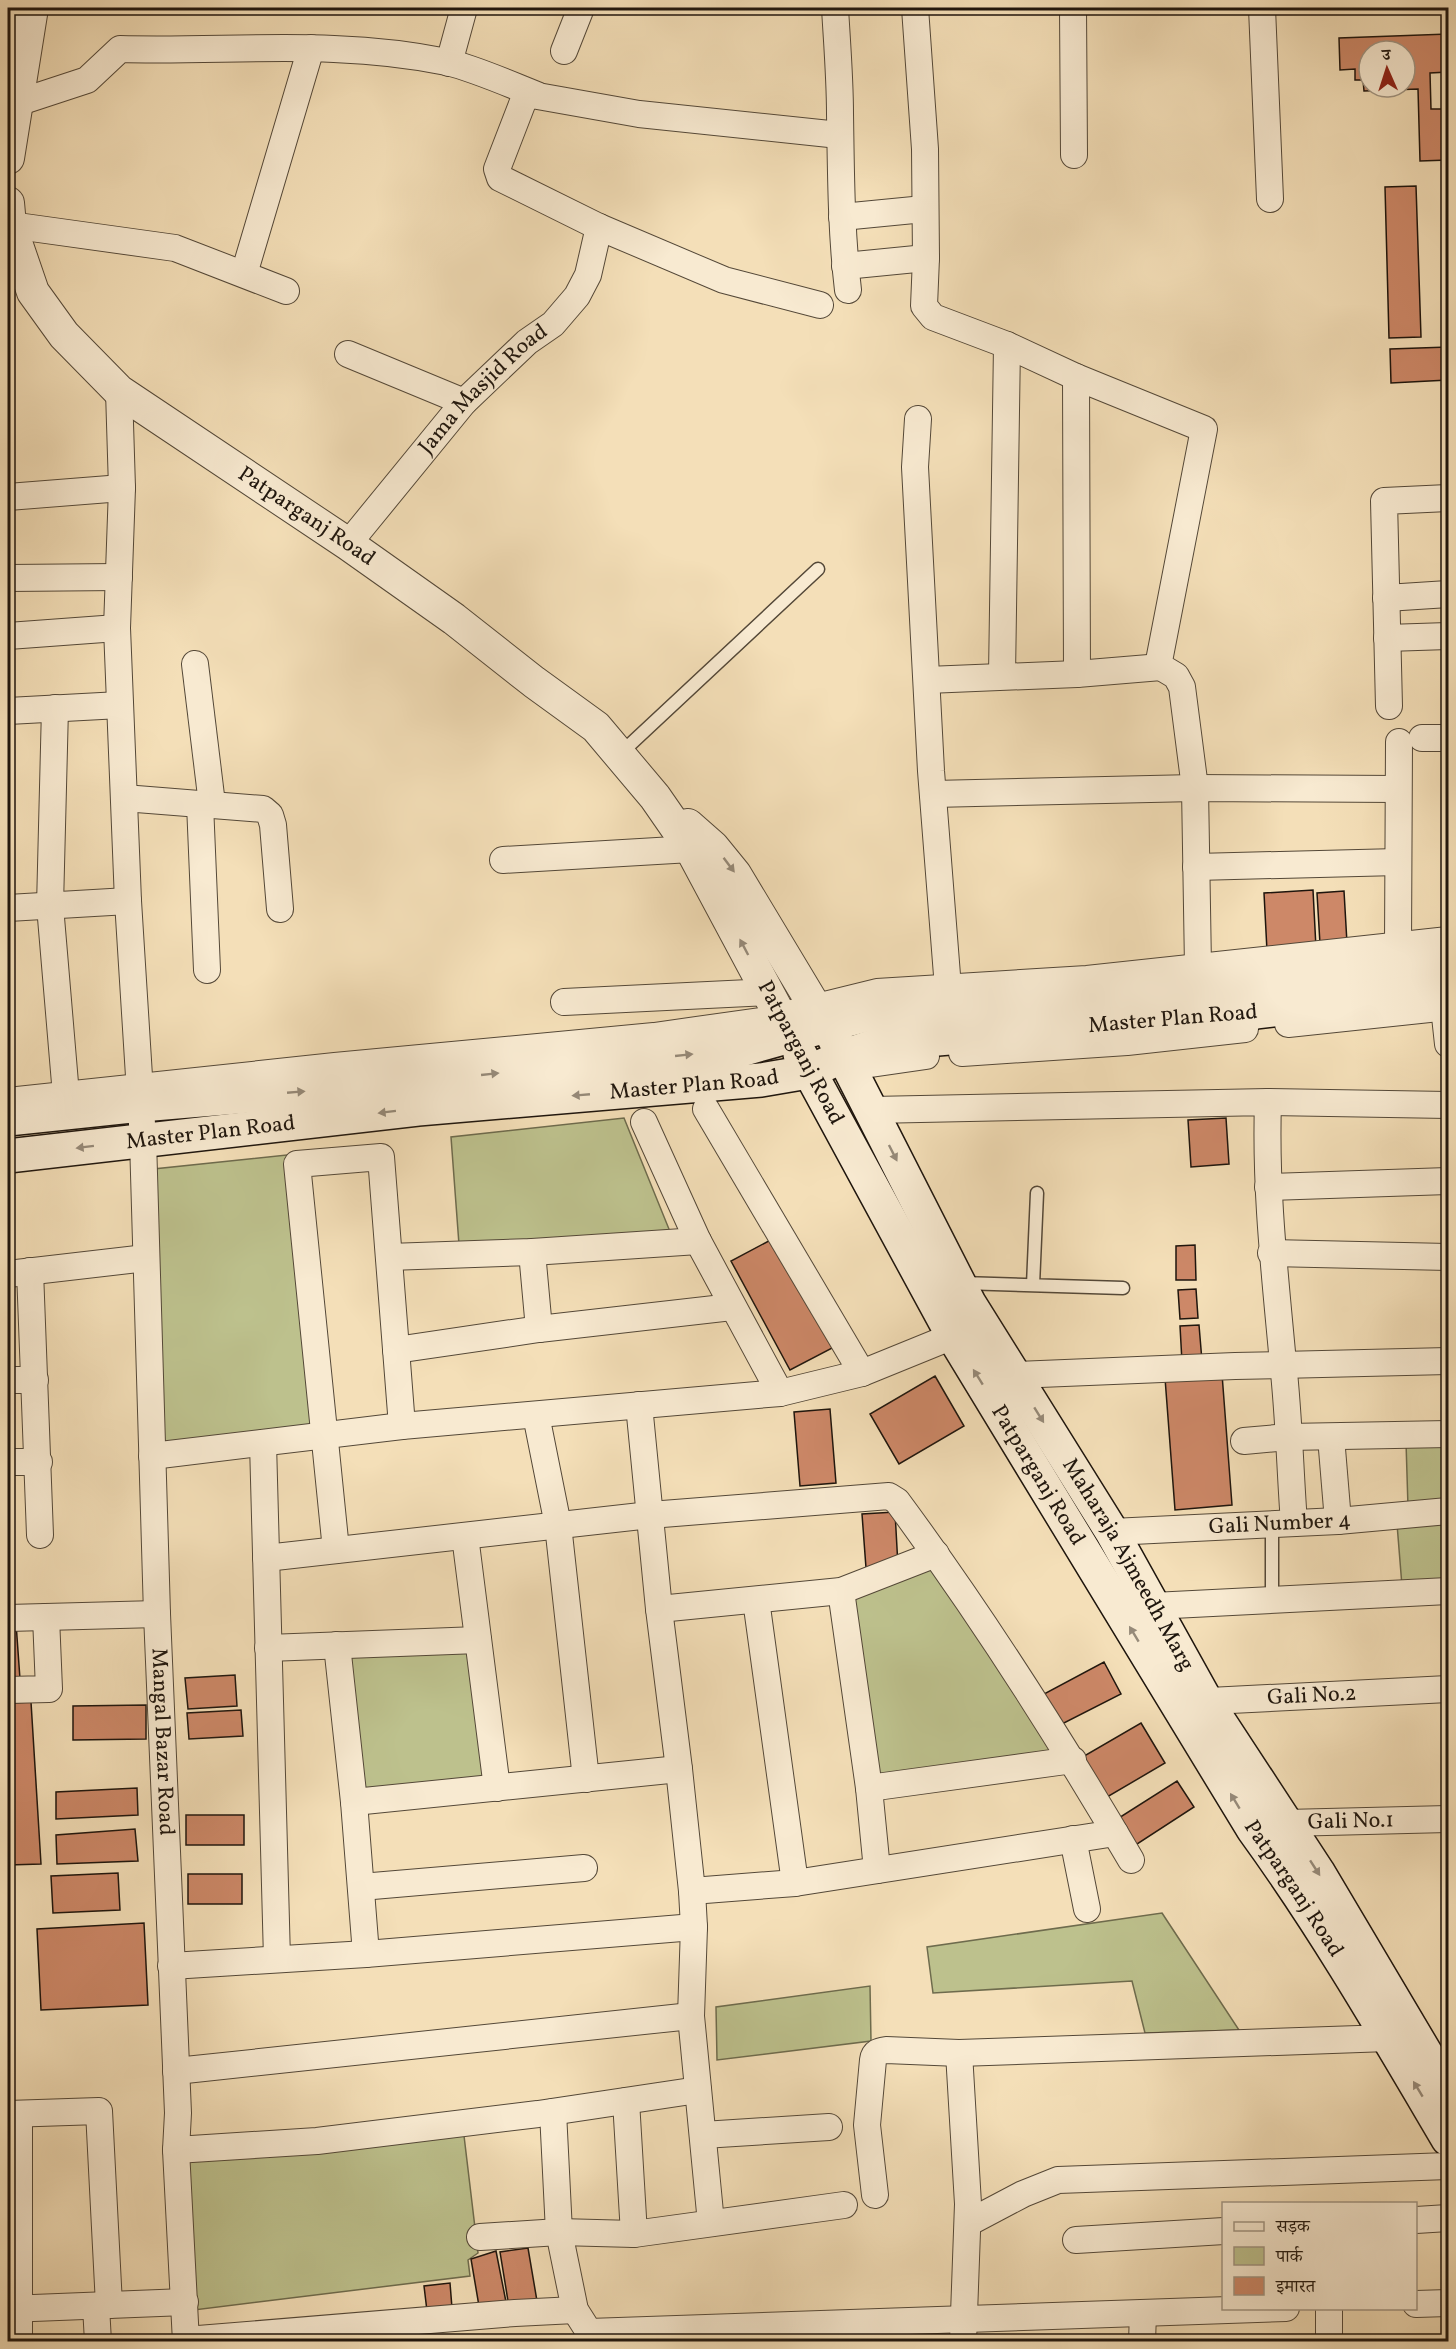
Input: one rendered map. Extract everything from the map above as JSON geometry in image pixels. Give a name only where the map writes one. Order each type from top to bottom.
[{"type":"main road","name":"Master Plan Road","points":[[8,1119],[141,1096],[347,1088],[744,1048],[780,1015],[822,1017],[1174,990],[1449,958]]},
{"type":"main road","name":"Master Plan Road","points":[[8,1156],[418,1108],[761,1080],[808,1072],[847,1061],[879,1044],[1257,1012],[1447,1015]]},
{"type":"main road","name":"Patparganj Road","points":[[780,1015],[808,1072],[966,1328],[1190,1702],[1252,1829],[1325,1934],[1449,2139]]},
{"type":"main road","name":"Maharaja Ajmeedh Marg","points":[[822,1017],[847,1061],[958,1282],[966,1328],[1014,1375],[1112,1532],[1153,1606],[1190,1702],[1286,1823],[1318,1872],[1449,2091]]},
{"type":"street","points":[[8,159],[32,8]]},
{"type":"street","points":[[449,63],[464,8]]},
{"type":"street","points":[[564,51],[581,8]]},
{"type":"street","points":[[835,8],[841,115],[839,135],[842,217],[847,278],[926,258]]},
{"type":"street","points":[[915,8],[925,148],[924,306],[933,317],[1008,345],[1076,377],[1204,429],[1159,661],[1161,667]]},
{"type":"street","points":[[1073,8],[1074,155]]},
{"type":"street","points":[[1262,8],[1270,199]]},
{"type":"street","points":[[244,274],[311,48]]},
{"type":"street","points":[[17,103],[87,80],[120,49],[357,49],[449,63],[537,95],[639,114],[839,135]]},
{"type":"street","points":[[537,95],[527,96],[524,99],[498,163],[497,173],[500,178],[599,227],[724,280],[820,305]]},
{"type":"street","points":[[842,217],[924,209]]},
{"type":"street","points":[[9,214],[175,248],[286,291]]},
{"type":"street","name":"Patparganj Road","points":[[9,214],[33,292],[64,335],[119,391],[348,544],[454,619],[596,727],[655,797],[691,849],[780,1015]]},
{"type":"street","name":"Jama Masjid Road","points":[[348,544],[464,402],[527,342],[553,324],[577,296],[588,275],[599,227]]},
{"type":"street","points":[[1002,676],[1008,345]]},
{"type":"street","points":[[348,354],[464,402]]},
{"type":"street","points":[[1076,377],[1077,674]]},
{"type":"street","name":"Mangal Bazar Road","points":[[119,391],[122,488],[117,628],[128,901],[143,1140],[157,1614],[176,2071],[176,2150],[186,2341]]},
{"type":"street","points":[[918,419],[915,467],[933,794],[948,988]]},
{"type":"street","points":[[8,496],[122,488]]},
{"type":"street","points":[[1389,706],[1384,501],[1449,498]]},
{"type":"street","points":[[8,578],[119,577]]},
{"type":"street","points":[[1386,598],[1449,594]]},
{"type":"street","points":[[8,636],[117,628]]},
{"type":"street","points":[[1387,638],[1449,636]]},
{"type":"street","points":[[195,664],[206,804],[207,970]]},
{"type":"street","points":[[927,680],[1077,674],[1161,667],[1176,676],[1182,687],[1195,788],[1198,967]]},
{"type":"street","points":[[8,711],[120,705]]},
{"type":"street","points":[[55,708],[50,906],[66,1095]]},
{"type":"street","points":[[1398,946],[1398,789],[1410,740],[1449,738]]},
{"type":"street","points":[[933,794],[1195,788],[1398,789]]},
{"type":"street","name":"Patparganj Road","points":[[655,797],[726,861],[822,1017]]},
{"type":"street","points":[[124,798],[256,808],[270,815],[273,825],[280,909]]},
{"type":"street","points":[[503,860],[691,849]]},
{"type":"street","points":[[1196,867],[1398,862]]},
{"type":"street","points":[[8,908],[128,901]]},
{"type":"street","points":[[822,1017],[877,992],[1087,979],[1449,940]]},
{"type":"street","points":[[564,1002],[780,1015]]},
{"type":"street","points":[[8,1101],[66,1095],[141,1096]]},
{"type":"street","points":[[1268,1101],[1266,1156],[1271,1253],[1284,1365],[1288,1437],[1283,1524]]},
{"type":"street","points":[[872,1110],[1268,1101],[1449,1105]]},
{"type":"street","points":[[706,1109],[862,1373]]},
{"type":"street","points":[[644,1122],[698,1241],[780,1393]]},
{"type":"street","points":[[336,1550],[297,1164],[381,1158],[402,1426]]},
{"type":"street","points":[[1268,1187],[1449,1181]]},
{"type":"street","points":[[389,1257],[532,1252],[698,1241]]},
{"type":"street","points":[[532,1252],[539,1329]]},
{"type":"street","points":[[1271,1253],[1449,1257]]},
{"type":"street","points":[[40,1535],[35,1380],[19,1273],[146,1258]]},
{"type":"street","points":[[396,1350],[539,1329],[732,1307]]},
{"type":"street","points":[[152,1456],[402,1426],[780,1393],[862,1373],[966,1328]]},
{"type":"street","points":[[1014,1375],[1449,1361]]},
{"type":"street","points":[[8,1380],[35,1380]]},
{"type":"street","points":[[639,1405],[659,1609],[692,1891],[694,1927],[691,2016],[711,2223]]},
{"type":"street","points":[[536,1415],[558,1525],[586,1779]]},
{"type":"street","points":[[1244,1441],[1288,1437],[1449,1434]]},
{"type":"street","points":[[1331,1437],[1338,1521]]},
{"type":"street","points":[[263,1443],[277,1959]]},
{"type":"street","points":[[8,1462],[39,1462]]},
{"type":"street","points":[[266,1558],[650,1515],[889,1496],[897,1501],[936,1554],[1073,1760],[1131,1860]]},
{"type":"street","name":"Gali Number 4","points":[[1112,1532],[1338,1521],[1449,1510]]},
{"type":"street","points":[[465,1536],[497,1788]]},
{"type":"street","points":[[659,1609],[841,1591],[936,1554]]},
{"type":"street","points":[[1153,1606],[1449,1590]]},
{"type":"street","points":[[841,1591],[869,1788],[877,1870]]},
{"type":"street","points":[[756,1600],[795,1883]]},
{"type":"street","points":[[8,1618],[157,1614]]},
{"type":"street","points":[[8,1690],[49,1689],[46,1617]]},
{"type":"street","points":[[268,1648],[478,1640]]},
{"type":"street","points":[[337,1645],[354,1802],[366,1954]]},
{"type":"street","name":"Gali No.2","points":[[1190,1702],[1449,1689]]},
{"type":"street","points":[[869,1788],[1073,1760]]},
{"type":"street","points":[[354,1802],[679,1769]]},
{"type":"street","name":"Gali No.1","points":[[1252,1829],[1286,1823],[1449,1819]]},
{"type":"street","points":[[692,1891],[795,1883],[1115,1833]]},
{"type":"street","points":[[1073,1839],[1087,1908]]},
{"type":"street","points":[[361,1887],[584,1869]]},
{"type":"street","points":[[171,1966],[366,1954],[694,1927]]},
{"type":"street","points":[[176,2071],[691,2016]]},
{"type":"street","points":[[875,2194],[867,2125],[874,2055],[886,2050],[959,2053],[1388,2038]]},
{"type":"street","points":[[959,2053],[968,2223],[963,2330]]},
{"type":"street","points":[[176,2150],[317,2141],[553,2112],[698,2090]]},
{"type":"street","points":[[626,2101],[634,2234]]},
{"type":"street","points":[[19,2342],[13,2309],[13,2114],[99,2111],[103,2305],[98,2342]]},
{"type":"street","points":[[553,2112],[559,2232],[575,2310],[589,2332],[802,2333],[963,2330],[1143,2313],[1229,2310]]},
{"type":"street","points":[[703,2136],[829,2127]]},
{"type":"street","points":[[968,2223],[1023,2193],[1058,2180],[1449,2166]]},
{"type":"street","points":[[480,2237],[559,2232],[634,2234],[843,2205]]},
{"type":"street","points":[[1417,2220],[1449,2218]]},
{"type":"street","points":[[1076,2240],[1222,2231]]},
{"type":"street","points":[[13,2309],[185,2302]]},
{"type":"street","points":[[1417,2304],[1449,2303]]},
{"type":"street","points":[[186,2341],[575,2310]]},
{"type":"street","points":[[1329,2310],[1329,2342]]},
{"type":"street","points":[[1142,2342],[1143,2313]]},
{"type":"lane","points":[[620,754],[818,569]]},
{"type":"lane","points":[[1033,1285],[1037,1193]]},
{"type":"lane","points":[[958,1282],[1123,1288]]},
{"type":"lane","points":[[1272,1600],[1283,1524]]},
{"type":"green space","points":[[624,1118],[671,1234],[460,1258],[451,1137]]},
{"type":"green space","points":[[296,1154],[326,1435],[152,1456],[144,1170]]},
{"type":"green space","points":[[1448,1441],[1448,1502],[1408,1507],[1406,1442]]},
{"type":"green space","points":[[1448,1519],[1448,1582],[1402,1586],[1397,1524]]},
{"type":"green space","points":[[944,1558],[1061,1749],[879,1777],[845,1593]]},
{"type":"green space","points":[[471,1649],[487,1782],[360,1796],[350,1654]]},
{"type":"green space","points":[[1162,1913],[1239,2030],[1145,2033],[1132,1981],[933,1993],[927,1947]]},
{"type":"green space","points":[[870,1986],[871,2041],[717,2060],[716,2007]]},
{"type":"green space","points":[[462,2119],[478,2253],[468,2260],[470,2276],[194,2310],[188,2145]]},
{"type":"building","points":[[1448,34],[1448,72],[1430,73],[1431,109],[1448,109],[1448,160],[1420,161],[1417,39],[1357,39],[1357,80],[1355,80],[1355,69],[1340,70],[1339,38]]},
{"type":"building","points":[[1416,186],[1421,337],[1389,338],[1385,187]]},
{"type":"building","points":[[1448,347],[1448,380],[1391,383],[1390,349]]},
{"type":"building","points":[[1313,890],[1316,948],[1267,951],[1264,893]]},
{"type":"building","points":[[1344,891],[1347,943],[1320,944],[1317,893]]},
{"type":"building","points":[[1226,1118],[1229,1164],[1191,1167],[1188,1120]]},
{"type":"building","points":[[780,1235],[838,1345],[790,1370],[731,1261]]},
{"type":"building","points":[[1195,1245],[1196,1280],[1176,1280],[1176,1246]]},
{"type":"building","points":[[1196,1289],[1198,1318],[1180,1319],[1178,1290]]},
{"type":"building","points":[[1199,1325],[1202,1361],[1182,1362],[1180,1326]]},
{"type":"building","points":[[1222,1374],[1232,1505],[1175,1510],[1165,1378]]},
{"type":"building","points":[[935,1376],[964,1426],[899,1464],[870,1414]]},
{"type":"building","points":[[830,1409],[836,1483],[800,1486],[794,1412]]},
{"type":"building","points":[[895,1512],[898,1566],[866,1568],[862,1514]]},
{"type":"building","points":[[8,1623],[16,1623],[20,1679],[8,1680]]},
{"type":"building","points":[[1104,1662],[1121,1694],[1060,1725],[1044,1694]]},
{"type":"building","points":[[235,1675],[237,1706],[188,1709],[185,1678]]},
{"type":"building","points":[[31,1702],[41,1864],[8,1865],[8,1703]]},
{"type":"building","points":[[146,1705],[146,1739],[73,1740],[73,1706]]},
{"type":"building","points":[[241,1710],[243,1736],[189,1739],[187,1713]]},
{"type":"building","points":[[1141,1723],[1165,1763],[1102,1800],[1079,1759]]},
{"type":"building","points":[[1177,1781],[1194,1807],[1131,1848],[1114,1821]]},
{"type":"building","points":[[137,1788],[138,1815],[56,1819],[56,1792]]},
{"type":"building","points":[[186,1815],[244,1815],[244,1845],[186,1845]]},
{"type":"building","points":[[135,1829],[138,1861],[57,1864],[56,1835]]},
{"type":"building","points":[[118,1873],[120,1910],[53,1913],[51,1876]]},
{"type":"building","points":[[188,1874],[242,1874],[242,1904],[188,1904]]},
{"type":"building","points":[[144,1923],[148,2005],[41,2010],[37,1929]]},
{"type":"building","points":[[528,2248],[537,2301],[509,2307],[500,2252]]},
{"type":"building","points":[[496,2251],[507,2307],[480,2312],[471,2259]]},
{"type":"building","points":[[450,2283],[452,2308],[427,2311],[424,2286]]}]
